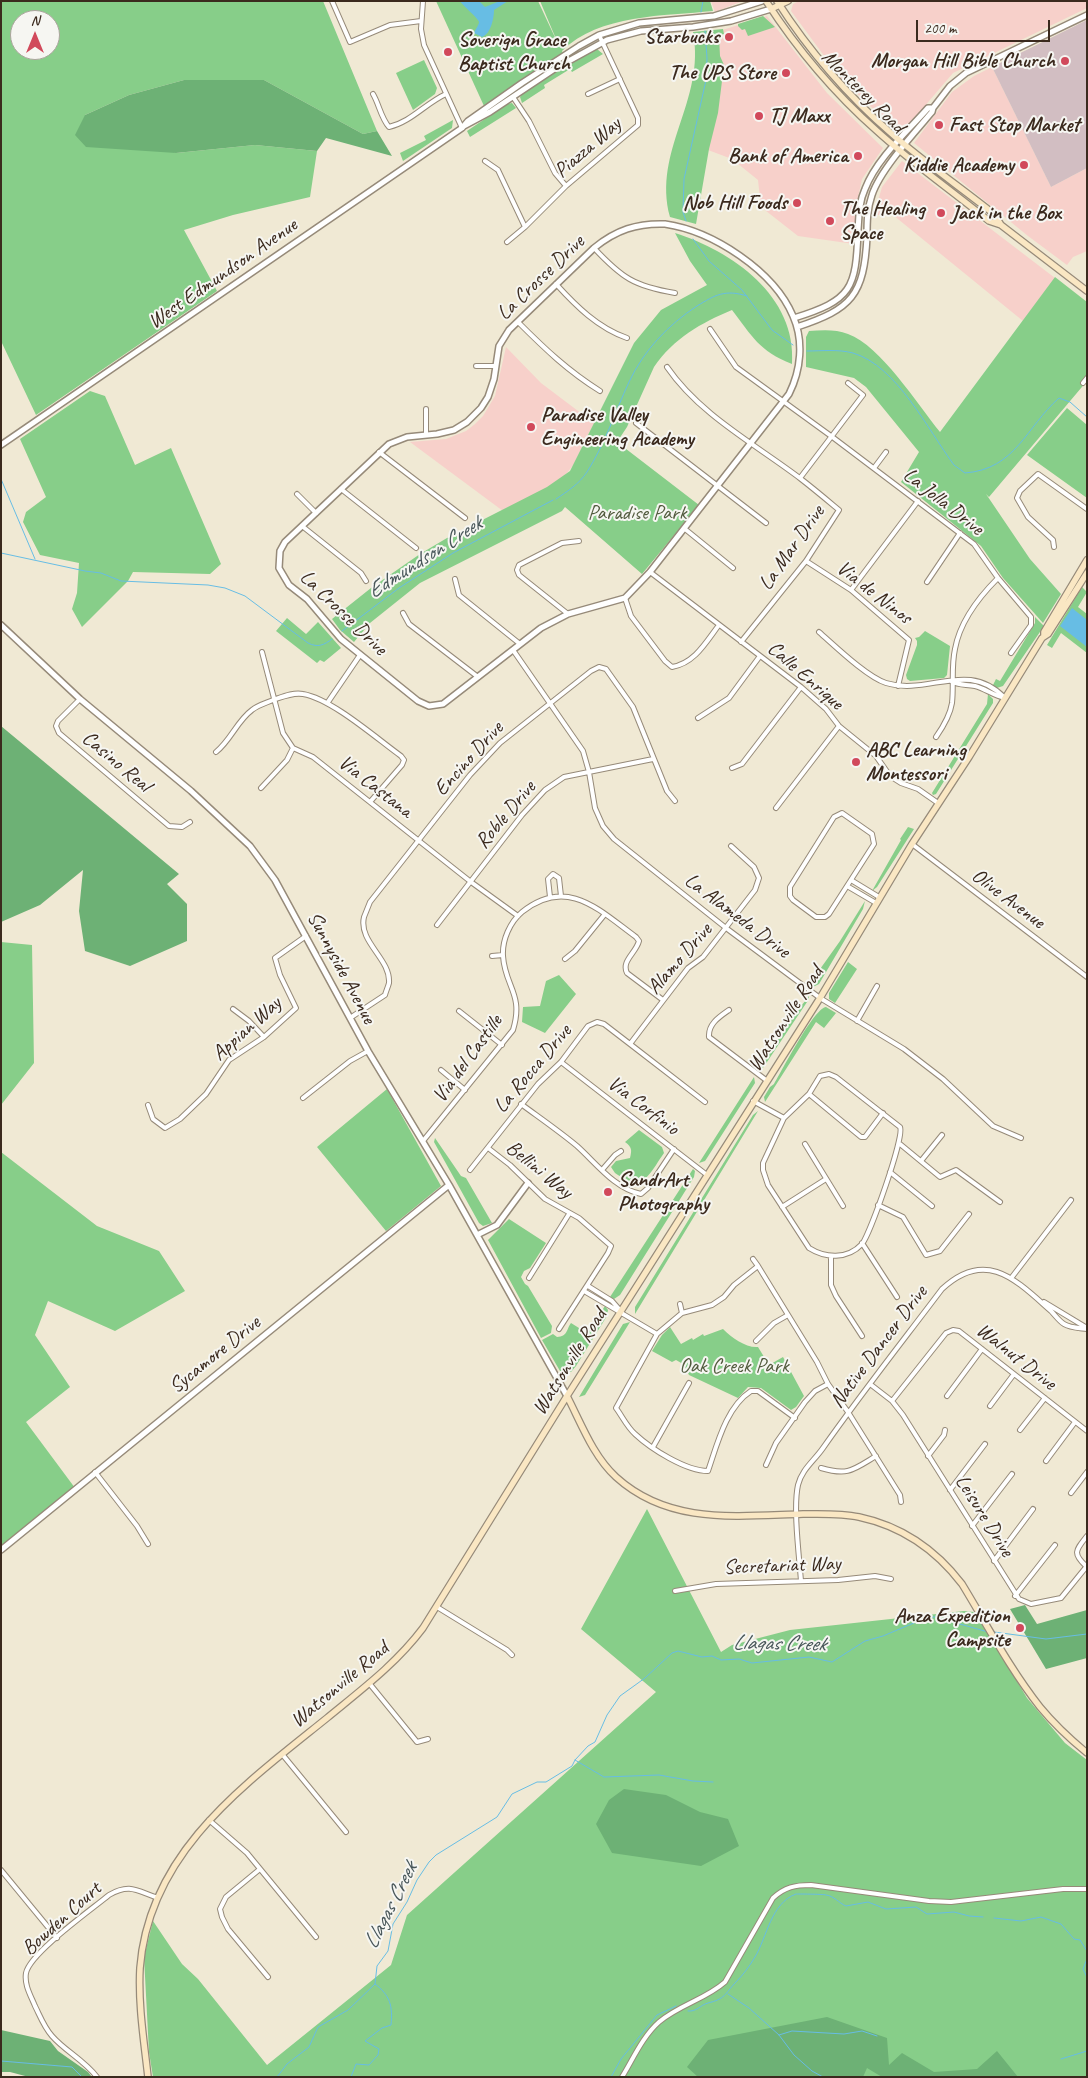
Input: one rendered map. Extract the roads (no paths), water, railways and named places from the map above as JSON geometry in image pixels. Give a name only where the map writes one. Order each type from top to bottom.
[{"type":"main road","name":"Monterey Road","points":[[766,1],[791,38],[826,81],[861,117],[900,152],[989,221],[1001,225],[1087,291]]},
{"type":"main road","points":[[771,9],[778,3],[788,1]]},
{"type":"main road","name":"Monterey Road","points":[[778,3],[803,39],[832,75],[873,117],[905,145],[994,214],[1001,225]]},
{"type":"main road","name":"Watsonville Road","points":[[1064,604],[1087,560]]},
{"type":"main road","name":"Watsonville Road","points":[[148,2075],[140,1997],[140,1966],[158,1898],[179,1857],[227,1800],[369,1683],[408,1648],[437,1607],[567,1396],[766,1080],[820,998],[877,900],[969,757],[1044,636],[1044,632],[1087,573]]},
{"type":"main road","points":[[567,1396],[604,1464],[615,1476],[656,1504],[683,1512],[716,1515],[835,1514],[858,1517],[895,1529],[916,1540],[950,1569],[1041,1708],[1087,1753]]},
{"type":"street","points":[[332,1],[350,42],[390,25],[421,21]]},
{"type":"street","points":[[423,1],[421,21],[424,46],[462,128]]},
{"type":"street","name":"West Edmundson Avenue","points":[[462,128],[468,121],[522,83],[599,35],[640,23],[714,16],[762,1]]},
{"type":"street","name":"West Edmundson Avenue","points":[[1,445],[462,128],[470,125],[550,72],[602,42],[641,31],[731,21],[771,9]]},
{"type":"street","points":[[797,327],[831,315],[843,307],[856,291],[866,266],[868,215],[872,195],[878,182],[950,86],[966,73],[1087,15]]},
{"type":"street","name":"Piazza Way","points":[[507,242],[525,227],[566,186],[638,125],[638,118],[599,35]]},
{"type":"street","points":[[588,94],[620,78]]},
{"type":"street","points":[[522,83],[520,88],[513,94],[513,97],[529,121],[555,174],[566,186]]},
{"type":"street","points":[[373,94],[384,122],[389,127],[415,114],[431,101],[446,94]]},
{"type":"street","points":[[794,318],[832,304],[848,287],[856,267],[861,199],[873,174],[894,146],[928,108],[933,108]]},
{"type":"street","points":[[485,161],[498,170],[525,227]]},
{"type":"street","name":"La Crosse Drive","points":[[664,224],[688,229],[719,243],[749,263],[779,293],[794,318],[800,354],[799,365],[792,388],[785,402],[685,529],[650,572],[625,598],[568,614],[540,628],[443,704],[429,706],[418,701],[335,633],[308,599],[289,585],[282,576],[279,568],[280,551],[285,542],[379,452],[398,440],[415,435],[438,434],[454,430],[467,422],[488,398],[494,379],[500,346],[508,330],[594,248],[614,233],[635,225],[664,224]]},
{"type":"street","points":[[594,248],[625,278],[649,288],[675,293]]},
{"type":"street","points":[[556,284],[594,320],[616,335],[627,338]]},
{"type":"street","points":[[518,322],[574,375],[600,391]]},
{"type":"street","name":"La Jolla Drive","points":[[710,329],[736,367],[918,501],[960,533],[981,552],[998,578],[1031,617],[1031,625],[1011,653]]},
{"type":"street","points":[[476,366],[496,366]]},
{"type":"street","name":"La Mar Drive","points":[[667,367],[696,402],[800,478],[839,510],[806,561],[741,642]]},
{"type":"street","points":[[1083,383],[1087,378]]},
{"type":"street","points":[[800,478],[864,396],[848,383]]},
{"type":"street","points":[[426,409],[426,434]]},
{"type":"street","points":[[636,423],[766,523]]},
{"type":"street","points":[[379,452],[465,518]]},
{"type":"street","points":[[874,468],[886,452]]},
{"type":"street","points":[[1054,546],[1053,540],[1028,518],[1017,498],[1020,491],[1038,474],[1087,509]]},
{"type":"street","points":[[341,489],[416,548]]},
{"type":"street","points":[[297,494],[316,513]]},
{"type":"street","points":[[850,590],[918,501]]},
{"type":"street","points":[[302,526],[361,573],[366,581]]},
{"type":"street","points":[[685,529],[733,568]]},
{"type":"street","points":[[927,582],[960,533]]},
{"type":"street","points":[[568,614],[519,575],[517,570],[518,565],[562,544],[579,541]]},
{"type":"street","name":"Via de Ninos","points":[[806,561],[850,590],[909,640],[898,686]]},
{"type":"street","name":"Calle Enrique","points":[[650,572],[826,709],[839,726],[876,756],[890,776],[901,783],[918,789],[938,803]]},
{"type":"street","points":[[936,737],[948,717],[952,702],[951,681],[954,650],[958,638],[977,600],[998,578]]},
{"type":"street","points":[[455,579],[459,595],[520,644]]},
{"type":"street","points":[[625,598],[631,616],[672,668],[683,665],[697,654],[718,625]]},
{"type":"street","points":[[403,613],[409,624],[478,678]]},
{"type":"street","name":"Sunnyside Avenue","points":[[1,625],[80,700],[191,791],[250,846],[275,880],[368,1051],[449,1184],[567,1396]]},
{"type":"street","points":[[819,632],[872,676],[883,682],[898,686],[951,681],[958,685],[976,686],[994,696],[1005,698]]},
{"type":"street","name":"La Alameda Drive","points":[[513,650],[582,751],[589,772],[595,808],[603,826],[614,839],[726,928],[820,998],[904,1049],[943,1079],[993,1126],[1021,1138]]},
{"type":"street","points":[[261,788],[287,760],[293,748],[283,733],[262,652]]},
{"type":"street","points":[[328,702],[337,686],[360,655]]},
{"type":"street","points":[[698,718],[729,698],[760,656]]},
{"type":"street","name":"Encino Drive","points":[[350,1018],[385,995],[389,982],[384,965],[373,949],[365,932],[364,918],[370,902],[470,775],[500,742],[591,671],[599,667],[606,669],[633,707],[667,791],[675,801]]},
{"type":"street","points":[[732,768],[742,764],[801,688]]},
{"type":"street","points":[[216,752],[226,744],[253,709],[296,693],[304,694],[328,702],[402,756],[404,760],[402,765],[370,802]]},
{"type":"street","name":"Casino Real","points":[[80,700],[58,722],[56,726],[60,733],[169,826],[182,827],[190,822]]},
{"type":"street","points":[[776,808],[839,726]]},
{"type":"street","name":"Via Castana","points":[[293,748],[313,757],[471,882],[518,916]]},
{"type":"street","name":"Roble Drive","points":[[437,925],[522,815],[545,790],[564,777],[653,759]]},
{"type":"street","points":[[842,813],[874,837],[874,844],[851,880],[829,914],[821,917],[816,917],[790,896],[790,886],[834,817],[842,813]]},
{"type":"street","name":"Olive Avenue","points":[[912,844],[1087,977]]},
{"type":"street","name":"Alamo Drive","points":[[630,1044],[688,968],[703,957],[755,890],[759,878],[754,867],[730,846]]},
{"type":"street","points":[[550,897],[548,879],[553,874],[559,878],[561,896]]},
{"type":"street","points":[[851,880],[877,900]]},
{"type":"street","points":[[847,886],[877,900]]},
{"type":"street","name":"Via del Castille","points":[[423,1141],[513,1030],[517,1017],[517,1001],[505,969],[503,955],[508,930],[518,916],[535,902],[561,896],[590,903],[639,941],[626,964],[627,973],[663,1000]]},
{"type":"street","points":[[565,959],[575,951],[604,914]]},
{"type":"street","name":"Appian Way","points":[[148,1105],[153,1119],[165,1128],[180,1119],[206,1094],[229,1060],[264,1037],[296,1008],[280,975],[275,958],[306,936]]},
{"type":"street","points":[[492,956],[503,955]]},
{"type":"street","points":[[857,1021],[877,986]]},
{"type":"street","points":[[233,1009],[249,1021],[264,1037]]},
{"type":"street","points":[[729,1010],[714,1022],[709,1030],[709,1037],[766,1080]]},
{"type":"street","points":[[459,1011],[502,1045]]},
{"type":"street","name":"La Rocca Drive","points":[[470,1170],[538,1084],[560,1062],[588,1026],[597,1022],[604,1024],[630,1044]]},
{"type":"street","points":[[630,1044],[705,1102]]},
{"type":"street","points":[[303,1098],[350,1060],[368,1051]]},
{"type":"street","name":"Via Corfinio","points":[[560,1062],[707,1174]]},
{"type":"street","points":[[441,1070],[465,1090]]},
{"type":"street","points":[[829,1074],[836,1077],[883,1113],[902,1130],[900,1144],[862,1243],[847,1254],[831,1256],[818,1254],[809,1248],[768,1186],[763,1170],[765,1156],[784,1118],[809,1094],[820,1076],[829,1074]]},
{"type":"street","points":[[809,1094],[861,1136],[865,1137],[883,1113]]},
{"type":"street","points":[[753,1101],[784,1118]]},
{"type":"street","points":[[522,1104],[577,1146],[602,1170],[632,1192],[641,1194],[648,1188],[674,1149]]},
{"type":"street","points":[[921,1161],[942,1135]]},
{"type":"street","points":[[805,1144],[843,1206]]},
{"type":"street","points":[[900,1144],[940,1177],[956,1170],[1000,1202]]},
{"type":"street","name":"Bellini Way","points":[[488,1148],[510,1165],[545,1199],[579,1218],[611,1246],[559,1330]]},
{"type":"street","points":[[602,1170],[621,1151]]},
{"type":"street","points":[[890,1172],[932,1206]]},
{"type":"street","points":[[782,1207],[826,1179]]},
{"type":"street","points":[[476,1235],[497,1225],[528,1183]]},
{"type":"street","name":"Sycamore Drive","points":[[1,1550],[449,1184]]},
{"type":"street","points":[[1012,1277],[1071,1200]]},
{"type":"street","points":[[878,1205],[903,1217],[926,1255],[940,1251],[969,1214]]},
{"type":"street","points":[[529,1278],[569,1214]]},
{"type":"street","points":[[862,1243],[897,1297]]},
{"type":"street","points":[[831,1256],[831,1285],[862,1336]]},
{"type":"street","points":[[753,1259],[817,1362],[828,1384],[848,1412],[900,1495],[901,1502]]},
{"type":"street","points":[[758,1266],[712,1305],[682,1313],[657,1334],[616,1408],[634,1433],[667,1457],[698,1471],[708,1471],[717,1441],[731,1414],[751,1391],[758,1391],[795,1418]]},
{"type":"street","name":"Native Dancer Drive","points":[[801,1581],[798,1485],[805,1468],[818,1455],[848,1412],[942,1289],[952,1280],[975,1270],[988,1270],[1012,1277],[1034,1295],[1063,1324],[1087,1329]]},
{"type":"street","points":[[588,1286],[612,1301],[621,1311]]},
{"type":"street","points":[[584,1291],[621,1311],[657,1334]]},
{"type":"street","name":"Native Dancer Drive","points":[[1034,1295],[1087,1329]]},
{"type":"street","points":[[680,1304],[682,1313]]},
{"type":"street","points":[[756,1341],[774,1323],[788,1315]]},
{"type":"street","name":"Walnut Drive","points":[[892,1401],[946,1333],[953,1330],[959,1331],[1087,1431]]},
{"type":"street","points":[[947,1396],[982,1349]]},
{"type":"street","points":[[990,1406],[1014,1374]]},
{"type":"street","points":[[654,1447],[689,1383]]},
{"type":"street","points":[[766,1464],[776,1443],[805,1402],[815,1391],[828,1384]]},
{"type":"street","name":"Leisure Drive","points":[[870,1384],[892,1401],[950,1490],[1015,1596]]},
{"type":"street","points":[[1020,1430],[1045,1398]]},
{"type":"street","points":[[1046,1461],[1076,1422]]},
{"type":"street","points":[[928,1456],[944,1435],[945,1430]]},
{"type":"street","points":[[950,1490],[985,1444]]},
{"type":"street","points":[[821,1468],[830,1471],[850,1472],[876,1456]]},
{"type":"street","points":[[95,1472],[137,1526],[148,1544]]},
{"type":"street","points":[[1071,1493],[1087,1472]]},
{"type":"street","points":[[972,1526],[1012,1474]]},
{"type":"street","points":[[994,1560],[1034,1509]]},
{"type":"street","points":[[1055,1545],[1015,1596],[1030,1604],[1040,1604],[1061,1598],[1087,1566],[1077,1556],[1076,1552],[1087,1536]]},
{"type":"street","name":"Secretariat Way","points":[[675,1591],[716,1584],[838,1580],[875,1576],[891,1579]]},
{"type":"street","points":[[437,1607],[507,1650],[512,1655]]},
{"type":"street","points":[[369,1683],[417,1742],[428,1739]]},
{"type":"street","points":[[282,1754],[346,1832]]},
{"type":"street","points":[[209,1820],[247,1853],[316,1937]]},
{"type":"street","points":[[260,1869],[226,1897],[220,1909],[228,1928],[268,1977]]},
{"type":"street","points":[[1,1870],[57,1938]]},
{"type":"street","points":[[622,2077],[651,2030],[660,2021],[726,1982],[773,1898],[794,1885],[811,1885],[929,1901],[951,1902],[1064,1889],[1087,1889]]},
{"type":"street","name":"Bowden Court","points":[[97,2077],[88,2065],[53,2038],[46,2029],[28,1992],[26,1973],[31,1962],[57,1938],[109,1895],[121,1888],[130,1888],[158,1898]]},
{"type":"water","points":[[460,1],[479,1],[485,7],[500,1],[508,1],[494,10],[490,29],[482,37],[474,33],[479,23],[478,20]]},
{"type":"water","points":[[1072,608],[1087,620],[1087,647],[1060,626]]},
{"type":"waterway","points":[[701,12],[703,1]]},
{"type":"waterway","points":[[686,221],[683,212],[684,179],[706,80],[705,31]]},
{"type":"waterway","name":"Edmundson Creek","points":[[693,239],[709,261],[742,290],[772,330],[793,345]]},
{"type":"waterway","name":"Edmundson Creek","points":[[556,499],[577,484],[587,472],[605,439],[635,370],[658,339],[686,313],[709,299],[726,293],[747,296]]},
{"type":"waterway","points":[[807,351],[853,353],[869,360],[884,371],[910,401],[954,465],[965,473],[982,470],[997,464],[1019,445],[1059,398],[1070,402],[1087,417]]},
{"type":"waterway","points":[[1,479],[35,559]]},
{"type":"waterway","name":"Edmundson Creek","points":[[342,631],[399,588],[453,553],[553,500]]},
{"type":"waterway","name":"Edmundson Creek","points":[[1,553],[101,573],[121,581],[208,585],[225,588],[245,596],[308,643],[321,645],[332,639]]},
{"type":"waterway","name":"Llagas Creek","points":[[277,2077],[287,2064],[309,2047],[318,2027],[348,2010],[375,1984],[377,1966],[388,1951],[393,1924],[429,1862],[436,1855],[497,1817],[512,1794],[537,1782],[546,1782],[572,1766],[588,1746],[595,1742],[607,1715],[620,1696],[645,1678],[672,1653],[678,1651],[702,1657],[712,1656],[721,1660],[739,1659],[752,1663],[809,1657],[832,1662],[865,1641],[883,1636],[928,1617],[935,1617],[988,1632]]},
{"type":"waterway","name":"Llagas Creek","points":[[994,1632],[1046,1639],[1087,1634]]},
{"type":"waterway","points":[[575,1760],[604,1777],[659,1775],[693,1781],[713,1782]]},
{"type":"waterway","points":[[688,2011],[718,2000],[727,1993],[755,1957],[775,1913],[788,1898],[796,1894],[829,1896],[846,1906],[868,1902],[886,1909],[916,1907],[927,1914],[954,1912],[983,1917]]},
{"type":"waterway","points":[[994,1918],[1021,1921],[1041,1917],[1061,1924],[1074,1939],[1080,1940],[1087,1951]]},
{"type":"waterway","points":[[1087,1959],[1083,1969],[1087,1977]]},
{"type":"waterway","points":[[351,2077],[356,2064],[369,2065],[378,2055],[379,2049],[365,2041],[382,2028],[391,2025],[391,2007],[384,1992],[375,1984]]},
{"type":"waterway","points":[[728,1994],[749,2008],[779,2035],[794,2055],[812,2071],[823,2077]]},
{"type":"waterway","points":[[611,2077],[621,2059],[657,2015],[676,2006]]},
{"type":"waterway","points":[[779,2035],[792,2031],[844,2034],[862,2031],[877,2036]]},
{"type":"waterway","points":[[1061,2059],[1087,2051]]},
{"type":"waterway","name":"Llagas Creek","points":[[1,2061],[72,2067],[82,2077]]},
{"type":"waterway","name":"Llagas Creek","points":[[192,2077],[210,2077]]},
{"type":"place","name":"Starbucks","points":[[729,37]]},
{"type":"place","name":"Soverign Grace Baptist Church","points":[[448,52]]},
{"type":"place","name":"Morgan Hill Bible Church","points":[[1065,61]]},
{"type":"place","name":"The UPS Store","points":[[786,73]]},
{"type":"place","name":"TJ Maxx","points":[[759,116]]},
{"type":"place","name":"Fast Stop Market","points":[[939,125]]},
{"type":"place","name":"Bank of America","points":[[858,156]]},
{"type":"place","name":"Kiddie Academy","points":[[1024,165]]},
{"type":"place","name":"Nob Hill Foods","points":[[797,203]]},
{"type":"place","name":"Jack in the Box","points":[[941,213]]},
{"type":"place","name":"The Healing Space","points":[[830,221]]},
{"type":"place","name":"Paradise Valley Engineering Academy","points":[[531,427]]},
{"type":"place","name":"ABC Learning Montessori","points":[[856,762]]},
{"type":"place","name":"SandrArt Photography","points":[[608,1192]]},
{"type":"place","name":"Anza Expedition Campsite","points":[[1020,1628]]},
{"type":"park label","name":"Paradise Park","points":[[637,513]]},
{"type":"park label","name":"Oak Creek Park","points":[[734,1366]]}]
